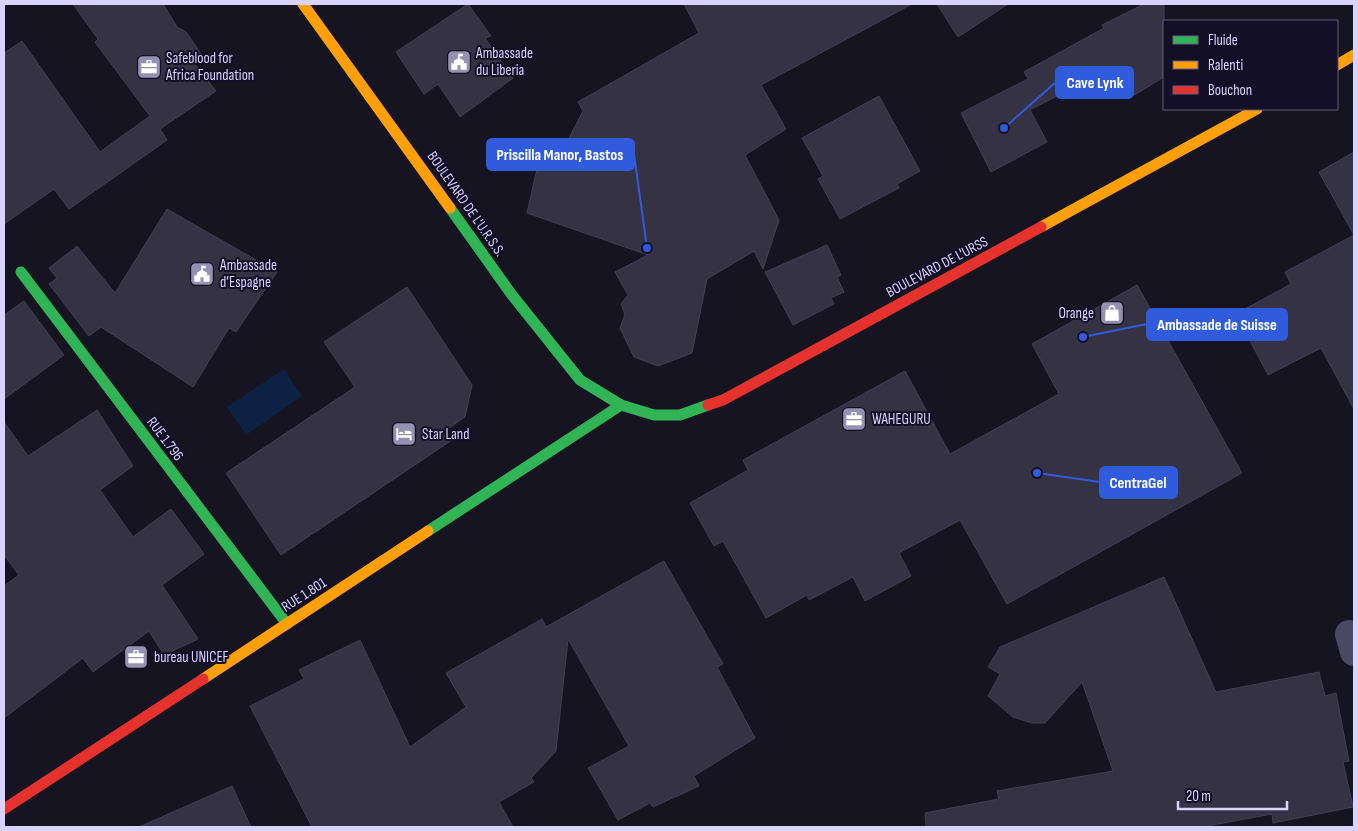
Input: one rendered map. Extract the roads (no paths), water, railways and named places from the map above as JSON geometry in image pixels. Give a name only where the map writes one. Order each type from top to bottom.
[{"type":"street","name":"BOULEVARD DE L'U.R.S.S.","points":[[303,4],[328,35],[518,303],[580,380],[621,405]]},
{"type":"street","points":[[1338,64],[1354,56]]},
{"type":"street","name":"BOULEVARD DE L'URSS","points":[[621,405],[654,415],[680,415],[722,400],[1255,110]]},
{"type":"street","name":"RUE 1.796","points":[[21,272],[287,624]]},
{"type":"street","name":"RUE 1.801","points":[[4,810],[621,405]]},
{"type":"water","points":[[284,369],[302,396],[246,435],[227,407]]},
{"type":"place","name":"Ambassade du Liberia","points":[[459,62]]},
{"type":"place","name":"Safeblood for Africa Foundation","points":[[149,67]]},
{"type":"place","name":"Cave Lynk","points":[[1004,128]]},
{"type":"place","name":"Priscilla Manor, Bastos","points":[[647,248]]},
{"type":"place","name":"Ambassade d’Espagne","points":[[202,274]]},
{"type":"place","name":"Orange","points":[[1112,313]]},
{"type":"place","name":"Ambassade de Suisse","points":[[1083,337]]},
{"type":"place","name":"WAHEGURU","points":[[854,419]]},
{"type":"place","name":"Star Land","points":[[404,434]]},
{"type":"place","name":"CentraGel","points":[[1037,473]]},
{"type":"place","name":"bureau UNICEF","points":[[136,657]]}]
